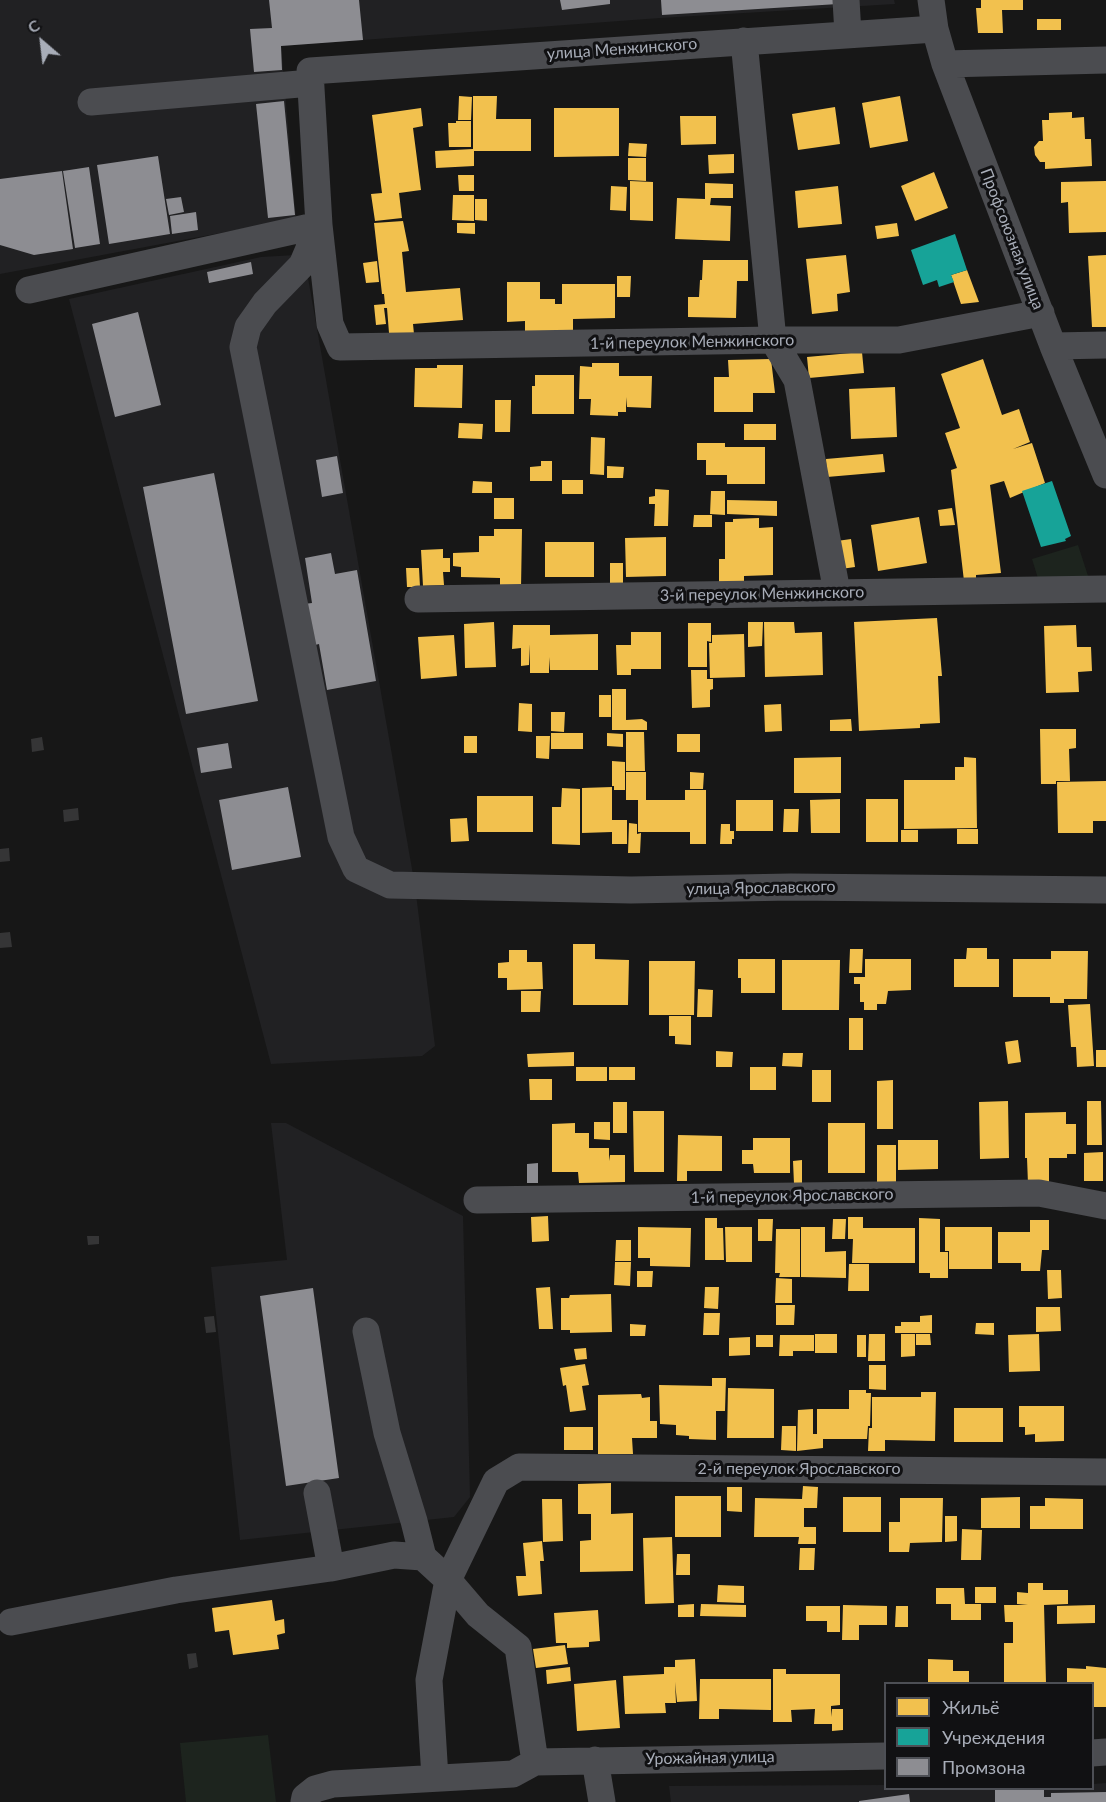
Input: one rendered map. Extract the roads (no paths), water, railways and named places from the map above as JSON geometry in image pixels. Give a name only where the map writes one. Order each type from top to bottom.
[{"type":"street","points":[[846,0],[848,33]]},
{"type":"street","name":"Профсоюзная улица","points":[[931,0],[935,29],[945,64],[1053,346],[1106,475]]},
{"type":"street","name":"улица Менжинского","points":[[91,102],[310,77],[848,33],[935,29]]},
{"type":"street","points":[[744,41],[773,340],[797,380],[837,592]]},
{"type":"street","points":[[945,64],[1106,60]]},
{"type":"street","points":[[30,290],[320,225],[310,77]]},
{"type":"street","name":"1-й переулок Менжинского","points":[[320,225],[330,324],[340,347],[899,340],[1041,313]]},
{"type":"street","name":"улица Ярославского","points":[[320,225],[302,265],[266,303],[248,327],[243,347],[341,837],[356,869],[390,885],[415,886],[632,890],[791,886],[1106,890]]},
{"type":"street","points":[[1053,346],[1106,345]]},
{"type":"street","name":"3-й переулок Менжинского","points":[[418,599],[1106,589]]},
{"type":"street","name":"1-й переулок Ярославского","points":[[477,1200],[1039,1193],[1106,1206]]},
{"type":"street","points":[[304,1802],[305,1797],[315,1789],[333,1784],[513,1774],[535,1762],[518,1647],[478,1616],[448,1580],[423,1557],[387,1433],[366,1331]]},
{"type":"street","name":"2-й переулок Ярославского","points":[[448,1580],[496,1481],[519,1467],[1106,1472]]},
{"type":"street","points":[[317,1493],[331,1568]]},
{"type":"street","points":[[11,1622],[176,1590],[331,1568],[394,1555],[423,1557]]},
{"type":"street","points":[[435,1778],[429,1680],[448,1580]]},
{"type":"street","name":"Урожайная улица","points":[[535,1762],[884,1756]]},
{"type":"street","points":[[595,1760],[602,1802]]}]
